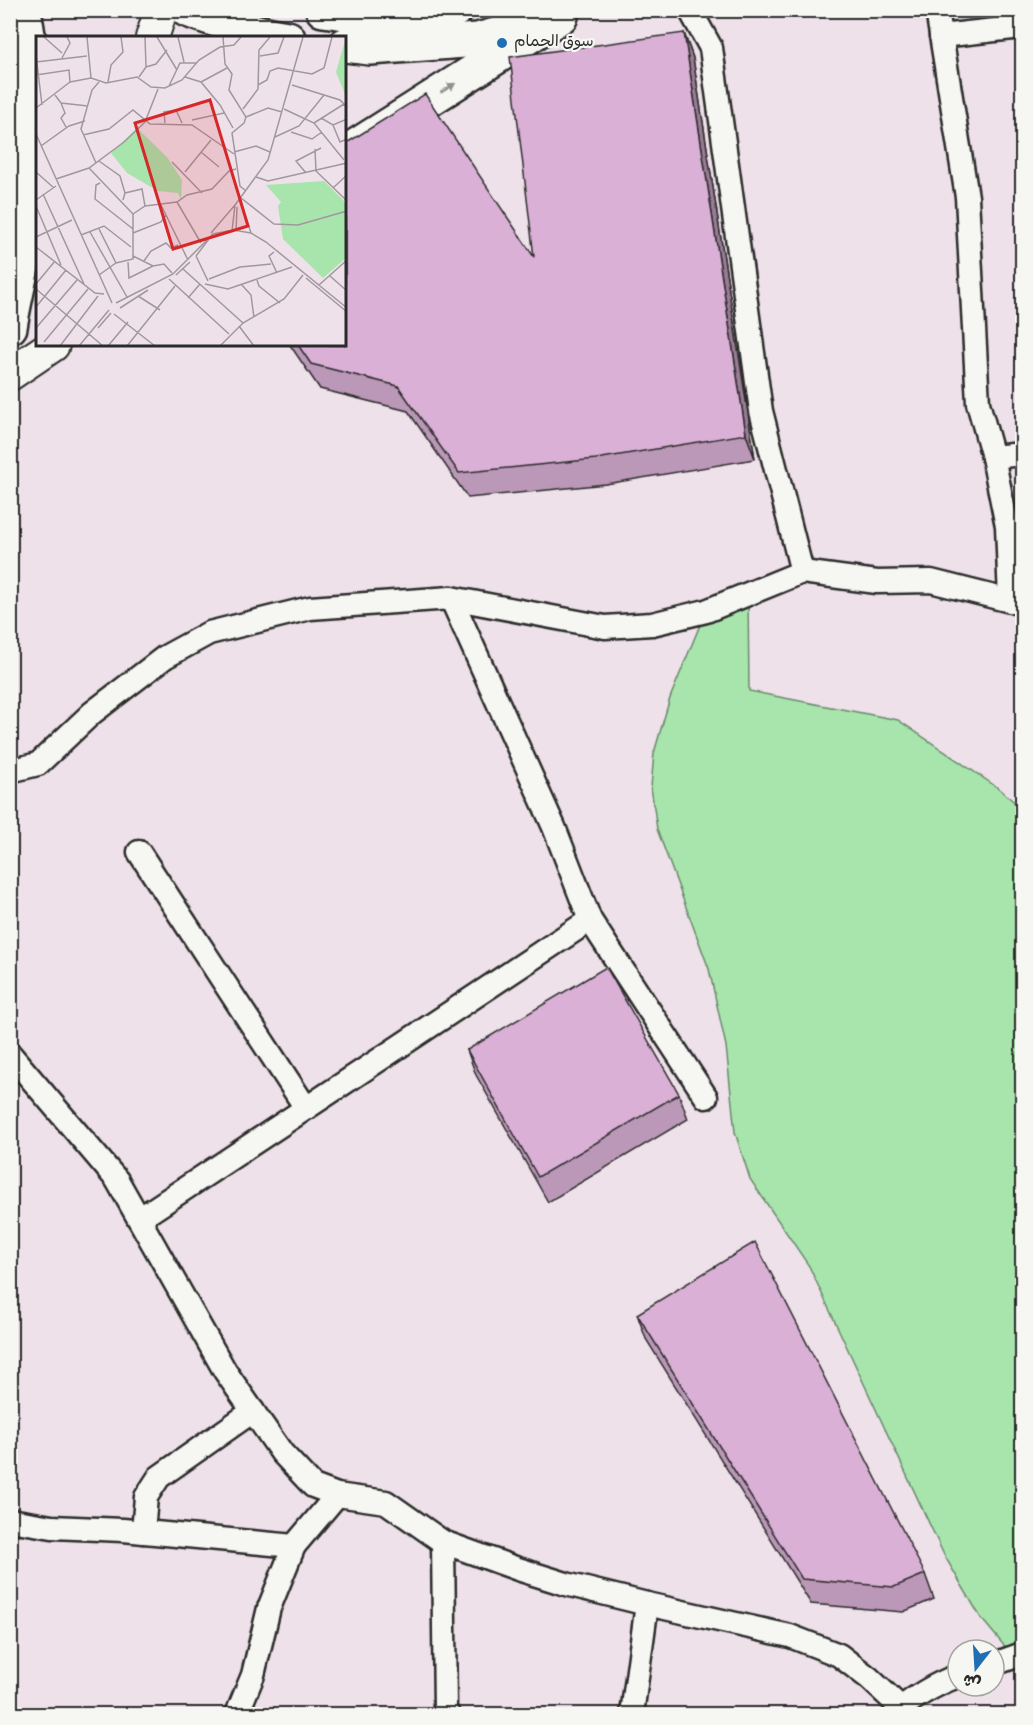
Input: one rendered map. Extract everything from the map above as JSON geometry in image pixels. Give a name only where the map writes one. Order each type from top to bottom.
[{"type":"main road","points":[[10,327],[24,252],[33,182],[35,112],[30,42],[24,10]]},
{"type":"main road","points":[[153,36],[161,10]]},
{"type":"main road","points":[[323,10],[374,17],[455,10]]},
{"type":"main road","points":[[346,45],[370,48],[478,40],[567,13]]},
{"type":"main road","points":[[346,152],[567,13]]},
{"type":"main road","points":[[205,19],[277,36]]},
{"type":"main road","points":[[10,374],[52,346]]},
{"type":"street","points":[[690,10],[711,48],[761,411],[802,572]]},
{"type":"street","points":[[10,771],[38,764],[92,713],[165,657],[209,633],[310,608],[451,598],[605,627],[652,624],[706,611],[802,572],[878,582],[931,581],[1016,602],[1007,526],[993,457],[978,403],[967,197],[937,10]]},
{"type":"street","points":[[941,36],[1023,27]]},
{"type":"street","points":[[993,457],[1023,454]]},
{"type":"street","points":[[451,598],[554,827],[590,920],[706,1097]]},
{"type":"street","points":[[139,852],[306,1108]]},
{"type":"street","points":[[139,1219],[590,920]]},
{"type":"street","points":[[10,1054],[117,1180],[225,1371],[282,1453],[313,1486],[337,1496],[386,1502],[443,1542],[518,1569],[566,1584],[647,1604],[790,1636],[839,1655],[869,1678],[900,1712],[946,1681]]},
{"type":"street","points":[[143,1532],[146,1497],[159,1477],[253,1411]]},
{"type":"street","points":[[237,1714],[253,1675],[268,1608],[294,1546],[337,1496]]},
{"type":"street","points":[[10,1520],[52,1527],[143,1532],[294,1546]]},
{"type":"street","points":[[443,1542],[445,1710],[448,1714]]},
{"type":"street","points":[[632,1714],[647,1604]]},
{"type":"street","points":[[1006,1660],[1023,1654]]},
{"type":"green space","points":[[748,593],[749,691],[898,720],[1001,790],[1022,809],[1022,1658],[1016,1660],[1006,1648],[1006,1638],[998,1638],[981,1618],[944,1555],[809,1266],[750,1179],[735,1132],[726,1046],[709,969],[657,829],[651,787],[654,753],[670,698],[702,620]]},
{"type":"building","points":[[684,33],[746,434],[596,459],[459,473],[398,386],[311,364],[299,346],[346,346],[346,143],[425,94],[534,257],[510,57]]},
{"type":"building","points":[[606,967],[679,1094],[538,1177],[467,1050]]},
{"type":"building","points":[[755,1242],[925,1574],[894,1587],[802,1579],[637,1314]]},
{"type":"place","name":"سوق الحمام","points":[[502,43]]}]
